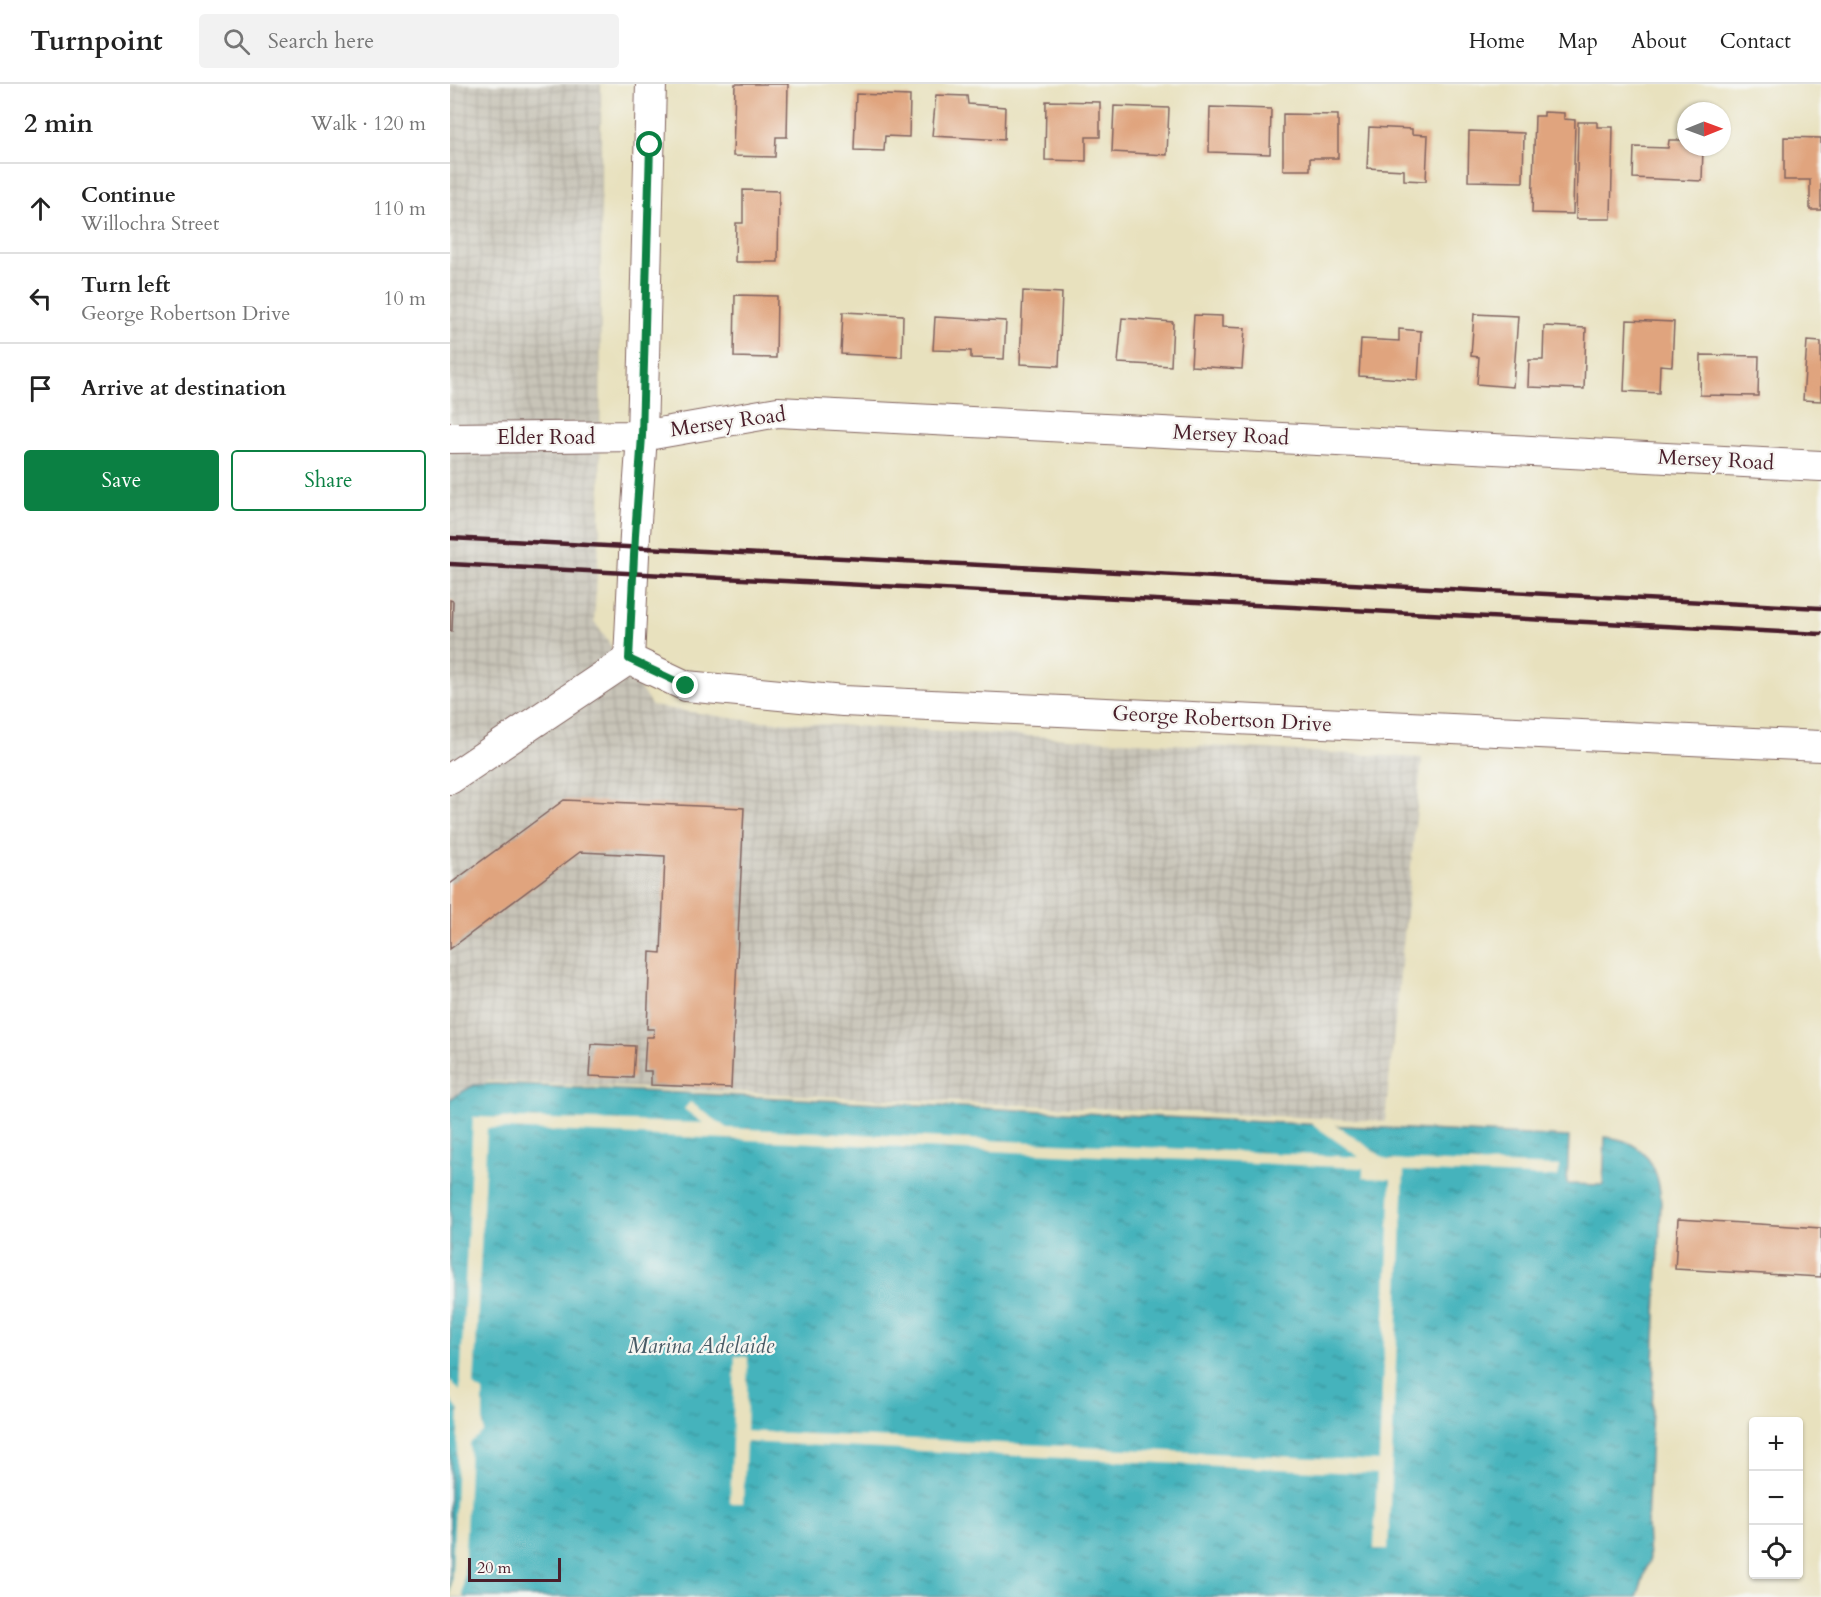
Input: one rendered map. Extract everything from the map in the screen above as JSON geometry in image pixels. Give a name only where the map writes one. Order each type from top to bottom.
[{"type":"street","points":[[450,779],[629,659],[642,436],[651,84]]},
{"type":"street","name":"Mersey Road","points":[[642,436],[778,412],[1821,466]]},
{"type":"street","name":"Elder Road","points":[[450,438],[642,436]]},
{"type":"street","name":"George Robertson Drive","points":[[629,659],[686,686],[843,701],[1821,746]]},
{"type":"shaded area","points":[[450,84],[601,84],[600,529],[594,621],[652,706],[744,720],[1422,758],[1385,1121],[487,1081],[450,1111]]},
{"type":"water","name":"Marina Adelaide","points":[[495,1084],[1569,1137],[1567,1184],[1603,1185],[1605,1137],[1630,1143],[1647,1157],[1653,1166],[1660,1189],[1661,1202],[1647,1525],[1649,1561],[1637,1597],[450,1597],[450,1099],[474,1085]]},
{"type":"pier","points":[[690,1102],[727,1128],[1359,1157],[1308,1121],[1332,1122],[1387,1160],[1559,1166],[1558,1177],[1404,1171],[1388,1549],[1374,1549],[1377,1474],[746,1442],[743,1503],[730,1503],[735,1356],[748,1357],[746,1431],[1379,1461],[1391,1179],[1363,1178],[1363,1168],[487,1128],[474,1386],[483,1392],[483,1432],[470,1443],[463,1597],[451,1597],[459,1411],[450,1399],[450,1380],[460,1391],[473,1117],[703,1123],[684,1109]]},
{"type":"building","points":[[735,84],[788,84],[787,137],[776,137],[775,157],[733,156]]},
{"type":"building","points":[[856,94],[910,96],[909,137],[885,136],[884,151],[854,150]]},
{"type":"building","points":[[936,95],[967,96],[968,104],[1005,107],[1004,140],[932,136]]},
{"type":"building","points":[[1046,101],[1100,102],[1100,137],[1086,137],[1086,161],[1045,160]]},
{"type":"building","points":[[1114,106],[1169,108],[1167,155],[1112,152]]},
{"type":"building","points":[[1210,107],[1271,109],[1270,154],[1209,152]]},
{"type":"building","points":[[1544,112],[1564,113],[1564,119],[1575,120],[1573,214],[1532,213],[1535,116],[1544,116]]},
{"type":"building","points":[[1283,114],[1338,115],[1338,158],[1310,158],[1310,170],[1283,170]]},
{"type":"building","points":[[1578,122],[1597,122],[1597,127],[1613,127],[1611,219],[1576,219]]},
{"type":"building","points":[[1369,127],[1412,129],[1412,134],[1428,135],[1426,181],[1404,180],[1404,170],[1367,168]]},
{"type":"building","points":[[1469,131],[1524,133],[1523,182],[1468,181]]},
{"type":"building","points":[[1784,137],[1821,138],[1821,210],[1810,210],[1810,180],[1784,180]]},
{"type":"building","points":[[1669,140],[1677,140],[1677,156],[1703,156],[1702,181],[1633,178],[1634,147],[1668,148]]},
{"type":"building","points":[[743,190],[779,191],[778,262],[735,262],[736,223],[743,223]]},
{"type":"building","points":[[1023,291],[1062,293],[1059,366],[1020,364]]},
{"type":"building","points":[[735,295],[777,296],[776,358],[734,357]]},
{"type":"building","points":[[843,312],[903,315],[902,357],[841,354]]},
{"type":"building","points":[[1474,314],[1518,316],[1513,387],[1477,384],[1479,357],[1471,356]]},
{"type":"building","points":[[1194,315],[1222,316],[1222,327],[1245,328],[1242,369],[1191,366]]},
{"type":"building","points":[[935,317],[1006,321],[1004,359],[971,358],[971,351],[933,350]]},
{"type":"building","points":[[1122,318],[1173,322],[1171,366],[1118,363]]},
{"type":"building","points":[[1627,320],[1674,322],[1672,366],[1660,365],[1659,393],[1624,391]]},
{"type":"building","points":[[1544,326],[1586,328],[1584,389],[1528,387],[1529,360],[1543,360]]},
{"type":"building","points":[[1399,329],[1421,331],[1418,380],[1359,376],[1361,339],[1399,341]]},
{"type":"building","points":[[1807,341],[1821,342],[1821,401],[1803,400]]},
{"type":"building","points":[[1701,355],[1759,356],[1758,396],[1700,395]]},
{"type":"building","points":[[450,600],[453,601],[452,631],[450,631]]},
{"type":"building","points":[[564,800],[744,808],[731,1088],[651,1085],[651,1071],[644,1071],[646,1037],[653,1037],[654,1029],[647,1029],[650,952],[661,953],[665,856],[580,852],[450,949],[450,884]]},
{"type":"building","points":[[591,1044],[635,1046],[633,1078],[589,1076]]},
{"type":"building","points":[[1678,1219],[1821,1228],[1821,1277],[1675,1269]]},
{"type":"railway","points":[[450,538],[1821,608]]},
{"type":"railway","points":[[450,564],[1821,634]]},
{"type":"route","points":[[650,145],[642,436],[629,659],[686,686]]}]
